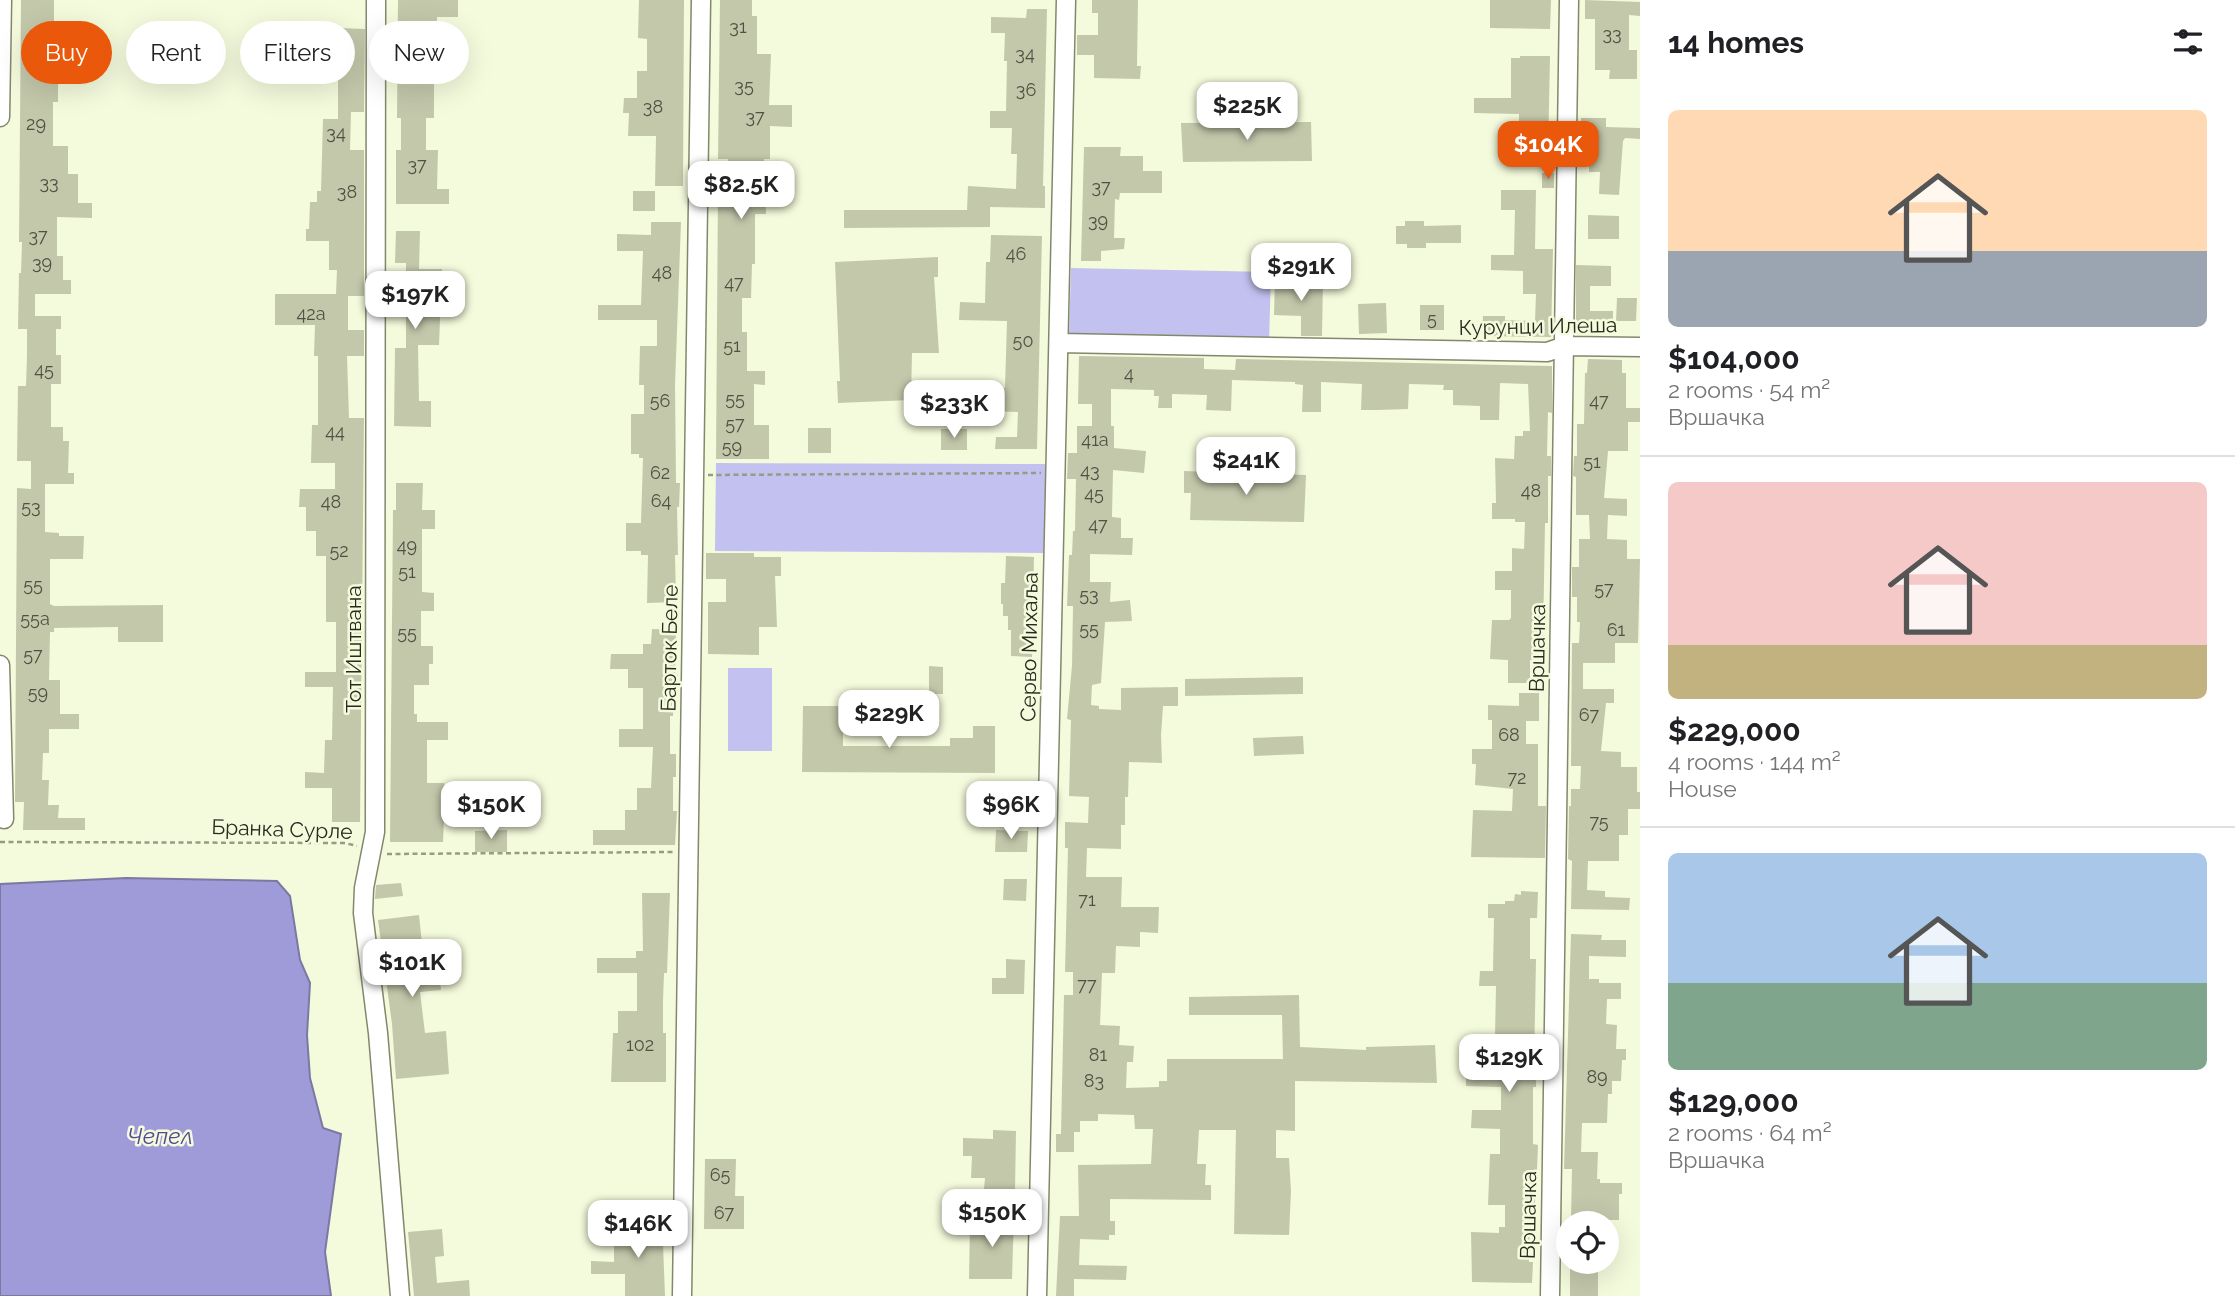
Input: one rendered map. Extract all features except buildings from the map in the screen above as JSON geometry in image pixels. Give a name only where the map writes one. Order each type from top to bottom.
[{"type":"street","points":[[0,117],[2,0]]},
{"type":"street","name":"Тот Иштвана","points":[[376,0],[375,832],[364,888],[363,912],[378,1033],[400,1296]]},
{"type":"street","name":"Барток Беле","points":[[682,1296],[701,0]]},
{"type":"street","name":"Серво Михаља","points":[[1037,1296],[1066,0]]},
{"type":"street","name":"Вршачка","points":[[1550,1296],[1569,0]]},
{"type":"street","name":"Курунци Илеша","points":[[1059,344],[1547,352],[1565,346],[1640,347]]},
{"type":"street","points":[[0,665],[4,819]]},
{"type":"path","points":[[694,475],[1056,472]]},
{"type":"path","name":"Бранка Сурле","points":[[0,842],[345,843],[380,854],[688,852]]},
{"type":"shaded area","points":[[1071,268],[1271,272],[1269,343],[1069,338]]},
{"type":"shaded area","points":[[716,463],[1046,464],[1044,553],[715,551]]},
{"type":"shaded area","points":[[728,668],[772,668],[772,751],[728,751]]},
{"type":"water","name":"Чепел","points":[[126,878],[277,881],[290,896],[300,960],[310,983],[307,1035],[310,1078],[323,1128],[341,1134],[325,1252],[331,1296],[0,1296],[0,884]]}]
